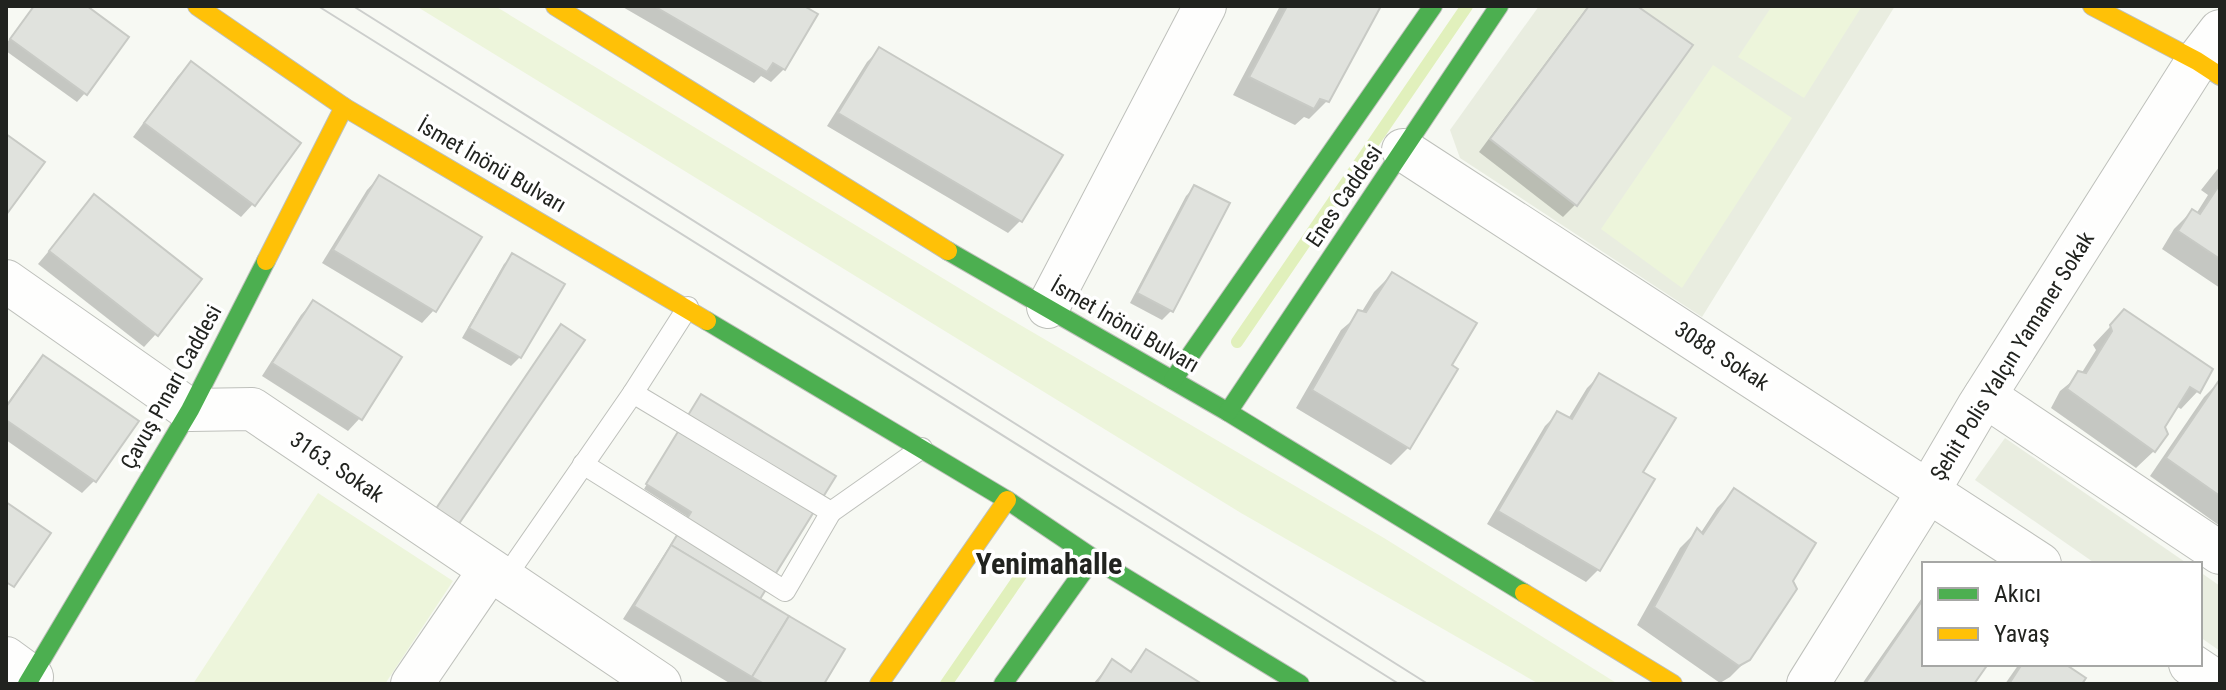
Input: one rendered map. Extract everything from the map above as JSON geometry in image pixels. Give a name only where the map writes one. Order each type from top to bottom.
[{"type":"main road","name":"İsmet İnönü Bulvarı","points":[[197,6],[344,107],[688,307],[922,448],[1093,558],[1300,684]]},
{"type":"main road","name":"İsmet İnönü Bulvarı","points":[[555,6],[921,236],[1228,412],[1673,684]]},
{"type":"main road","name":"Enes Caddesi","points":[[1173,380],[1433,6]]},
{"type":"main road","name":"Enes Caddesi","points":[[1228,412],[1499,6]]},
{"type":"main road","points":[[2092,6],[2212,56]]},
{"type":"main road","name":"Çavuş Pınarı Caddesi","points":[[22,673],[190,410],[344,107]]},
{"type":"main road","points":[[879,684],[1007,500]]},
{"type":"main road","points":[[1003,684],[1093,558]]},
{"type":"street","points":[[1048,307],[1205,6]]},
{"type":"street","name":"Şehit Polis Yalçın Yamaner Sokak","points":[[1808,684],[1985,396],[2212,56]]},
{"type":"street","name":"3088. Sokak","points":[[1403,150],[2037,562]]},
{"type":"street","points":[[6,281],[190,410]]},
{"type":"street","points":[[1985,396],[2220,553]]},
{"type":"street","name":"3163. Sokak","points":[[190,410],[252,409],[660,684]]},
{"type":"street","points":[[412,684],[497,574]]},
{"type":"street","points":[[2193,666],[2220,684]]},
{"type":"lane","points":[[497,574],[583,464],[688,307]]},
{"type":"lane","points":[[633,393],[831,512]]},
{"type":"lane","points":[[583,464],[785,591],[831,512],[922,448]]},
{"type":"shaded area","points":[[1539,6],[1895,6],[1702,317],[1460,158],[1450,130]]},
{"type":"shaded area","points":[[2005,438],[2185,562],[2093,562],[1975,480]]},
{"type":"shaded area","points":[[2202,573],[2220,586],[2220,651],[2202,638]]},
{"type":"green space","points":[[416,6],[495,6],[1000,313],[1384,538],[1618,684],[1539,684],[1241,513]]},
{"type":"green space","points":[[1772,6],[1862,6],[1804,98],[1738,57]]},
{"type":"green space","points":[[1713,65],[1792,118],[1682,288],[1601,229]]},
{"type":"green space","points":[[318,493],[453,581],[385,684],[193,684]]},
{"type":"building","points":[[34,6],[87,6],[129,37],[87,95],[10,39]]},
{"type":"building","points":[[654,6],[804,6],[818,14],[785,70],[773,63],[767,72]]},
{"type":"building","points":[[1287,6],[1381,6],[1329,102],[1320,99],[1314,109],[1249,77]]},
{"type":"building","points":[[1589,6],[1637,6],[1693,45],[1577,206],[1490,139]]},
{"type":"building","points":[[879,47],[1063,155],[1022,222],[838,113]]},
{"type":"building","points":[[191,61],[301,143],[255,206],[144,123]]},
{"type":"building","points":[[6,134],[45,162],[6,215]]},
{"type":"building","points":[[379,175],[482,237],[436,312],[333,250]]},
{"type":"building","points":[[2220,184],[2220,259],[2178,231],[2192,209],[2200,214]]},
{"type":"building","points":[[1194,185],[1230,203],[1173,312],[1137,293]]},
{"type":"building","points":[[94,194],[202,279],[158,336],[49,251]]},
{"type":"building","points":[[512,253],[565,284],[521,358],[469,328]]},
{"type":"building","points":[[1392,272],[1477,323],[1452,365],[1458,369],[1410,449],[1312,390],[1358,310],[1366,312]]},
{"type":"building","points":[[313,300],[402,357],[362,420],[272,363]]},
{"type":"building","points":[[2124,309],[2213,369],[2200,393],[2190,387],[2165,427],[2168,434],[2155,452],[2067,389],[2078,371],[2086,373],[2112,331],[2110,325]]},
{"type":"building","points":[[561,324],[585,340],[454,531],[431,516]]},
{"type":"building","points":[[43,355],[139,421],[96,482],[6,420],[6,407]]},
{"type":"building","points":[[1599,373],[1676,418],[1643,472],[1655,479],[1600,571],[1498,511],[1557,411],[1572,419]]},
{"type":"building","points":[[2220,379],[2220,496],[2166,458]]},
{"type":"building","points":[[701,394],[836,476],[760,599],[671,545],[691,512],[646,484]]},
{"type":"building","points":[[1734,488],[1816,543],[1793,581],[1797,589],[1750,660],[1739,666],[1654,607],[1697,528],[1703,534]]},
{"type":"building","points":[[6,502],[51,533],[14,587],[6,582]]},
{"type":"building","points":[[671,545],[789,616],[752,677],[634,606]]},
{"type":"building","points":[[1922,601],[1922,666],[1987,666],[1974,684],[1865,684]]},
{"type":"building","points":[[789,616],[845,649],[824,684],[764,684],[752,677]]},
{"type":"building","points":[[1146,649],[1202,684],[1096,684],[1112,659],[1131,672]]},
{"type":"building","points":[[2021,666],[2068,666],[2086,678],[2082,684],[2009,684]]},
{"type":"waterway","points":[[1237,342],[1467,6]]},
{"type":"waterway","points":[[946,684],[1021,575]]},
{"type":"tram line","points":[[318,6],[1399,684]]},
{"type":"tram line","points":[[353,6],[1428,684]]},
{"type":"traffic: fast","points":[[1173,380],[1433,6]]},
{"type":"traffic: fast","points":[[1228,412],[1499,6]]},
{"type":"traffic: fast","points":[[948,251],[1228,412],[1524,593]]},
{"type":"traffic: fast","points":[[27,684],[190,410],[266,261]]},
{"type":"traffic: fast","points":[[707,321],[1007,500],[1093,558],[1300,684]]},
{"type":"traffic: fast","points":[[1003,684],[1093,558]]},
{"type":"traffic: slow","points":[[197,6],[344,107],[707,321]]},
{"type":"traffic: slow","points":[[555,6],[948,251]]},
{"type":"traffic: slow","points":[[2092,6],[2220,76]]},
{"type":"traffic: slow","points":[[266,261],[344,107]]},
{"type":"traffic: slow","points":[[879,684],[1007,500]]},
{"type":"traffic: slow","points":[[1524,593],[1673,684]]},
{"type":"district","name":"Yenimahalle","points":[[1049,563]]}]
